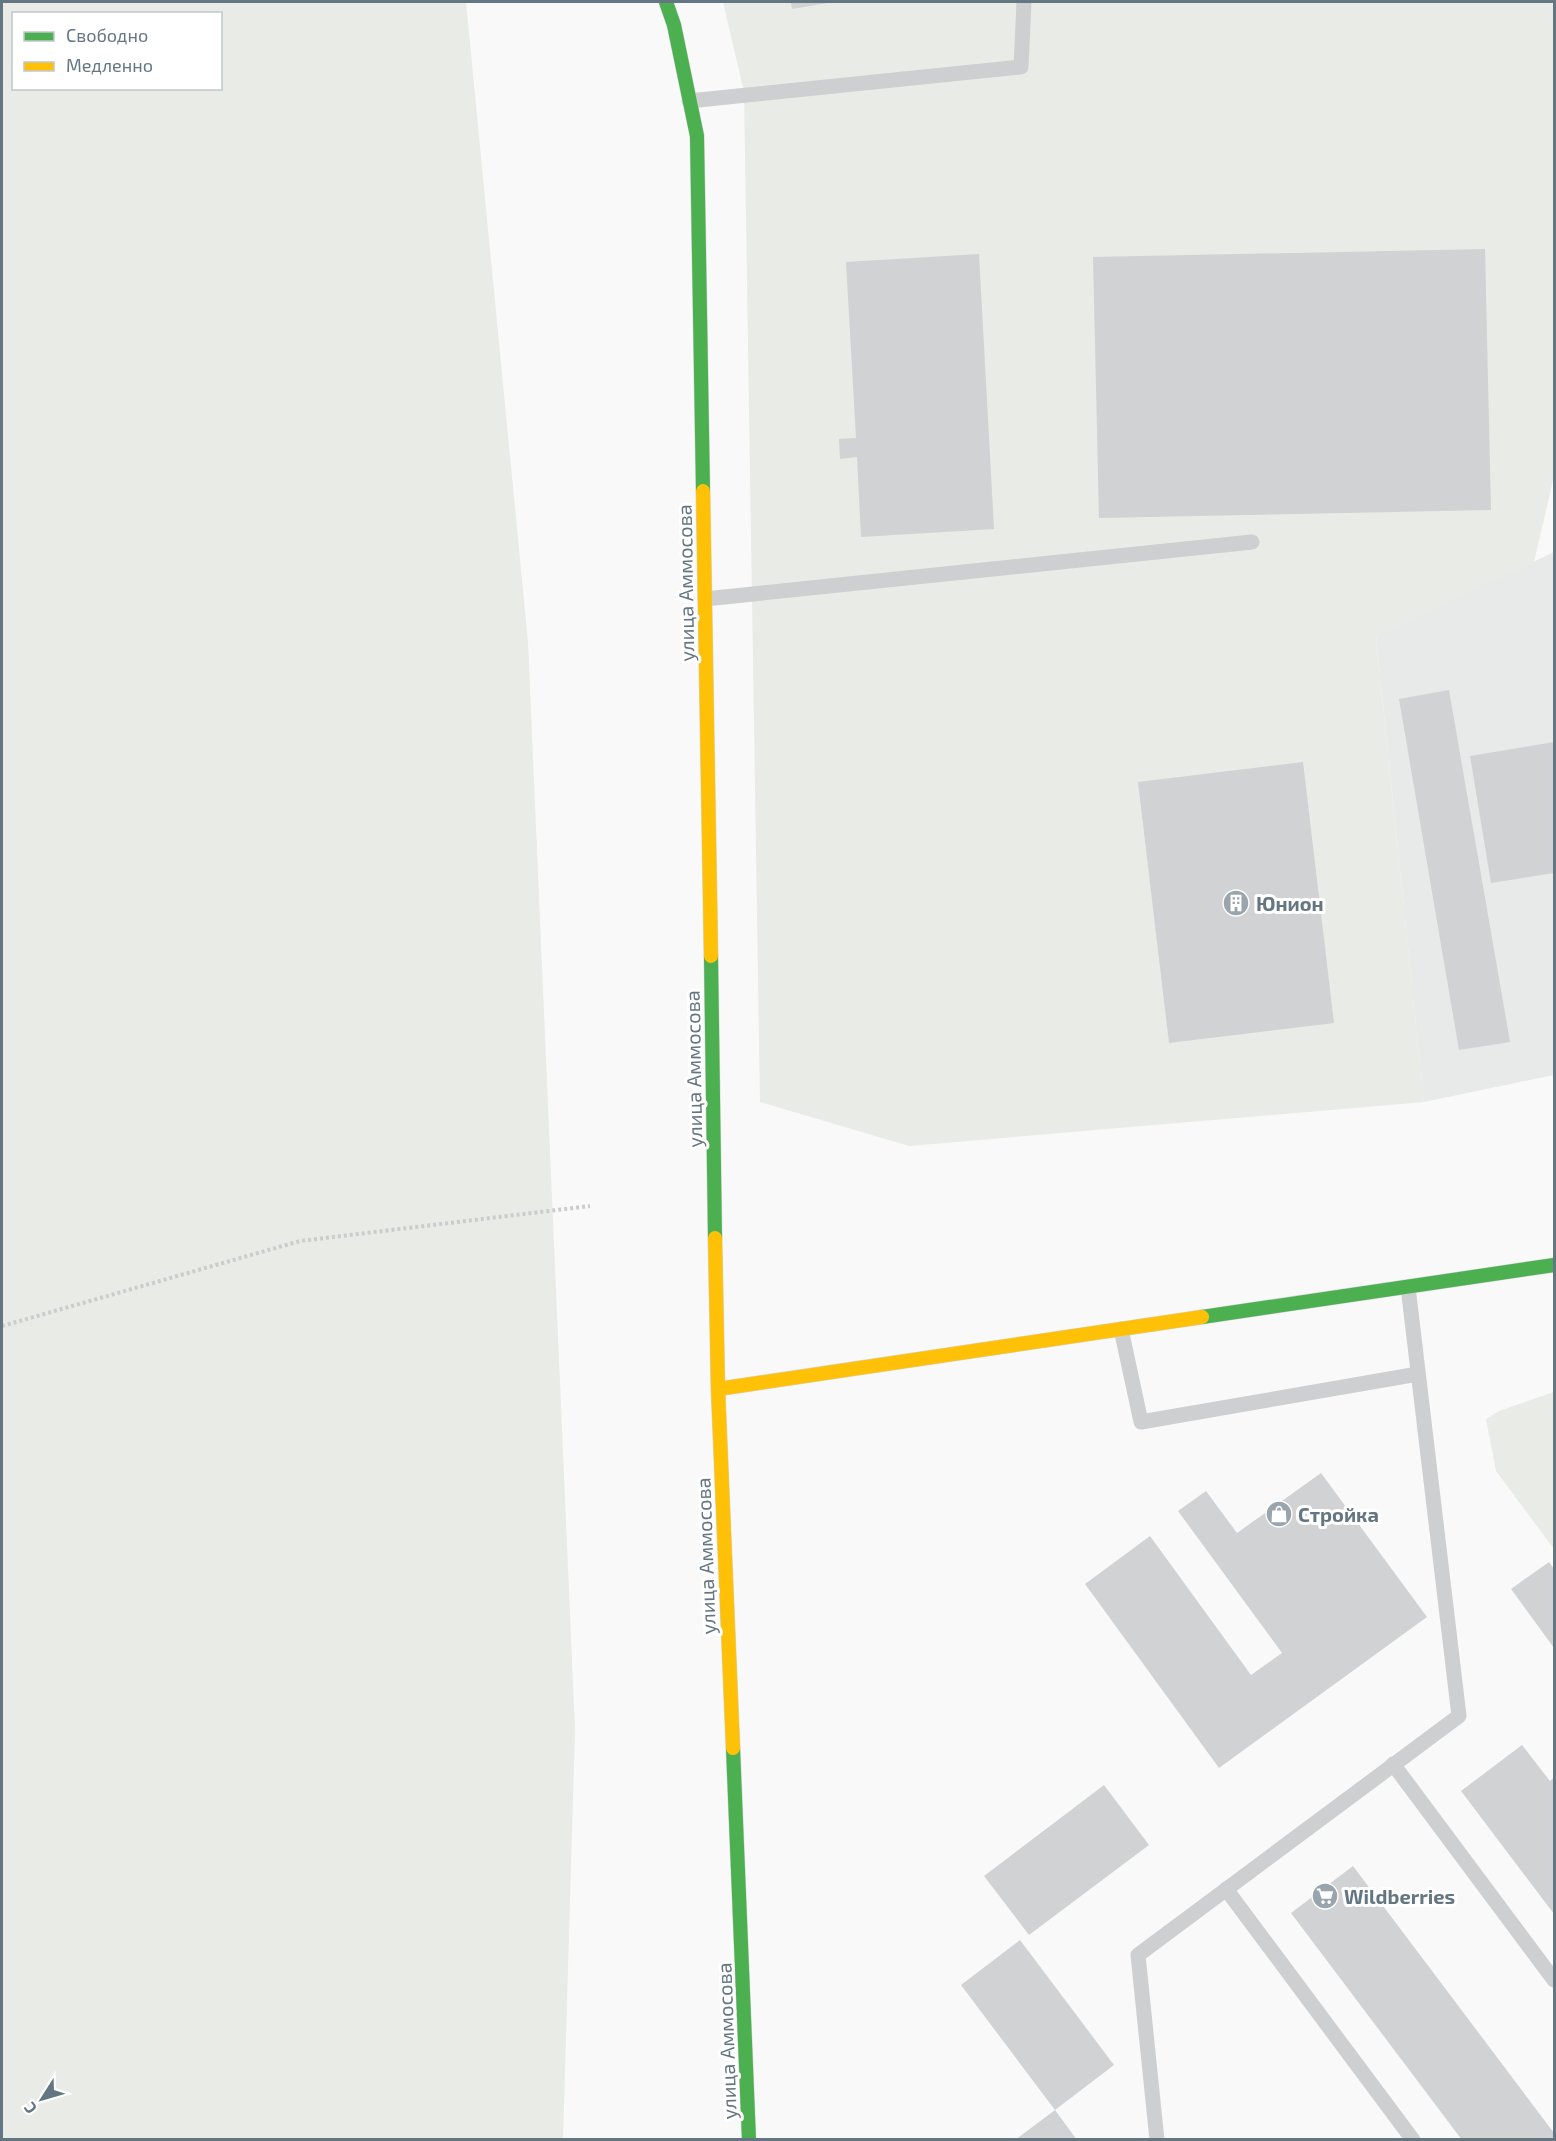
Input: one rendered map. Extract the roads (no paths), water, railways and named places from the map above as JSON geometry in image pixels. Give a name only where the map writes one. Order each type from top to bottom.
[{"type":"street","name":"улица Аммосова","points":[[666,2],[674,25],[697,136],[718,1389],[749,2139]]},
{"type":"street","points":[[718,1389],[1554,1265]]},
{"type":"lane","points":[[689,101],[1021,67],[1024,2]]},
{"type":"lane","points":[[705,599],[1252,542]]},
{"type":"lane","points":[[1157,2139],[1138,1955],[1459,1716],[1408,1287]]},
{"type":"lane","points":[[1121,1329],[1141,1422],[1418,1374]]},
{"type":"lane","points":[[1393,1764],[1554,1980]]},
{"type":"lane","points":[[1226,1889],[1413,2139]]},
{"type":"place","name":"Юнион","points":[[1236,903]]},
{"type":"place","name":"Стройка","points":[[1279,1514]]},
{"type":"place","name":"Wildberries","points":[[1325,1896]]}]
